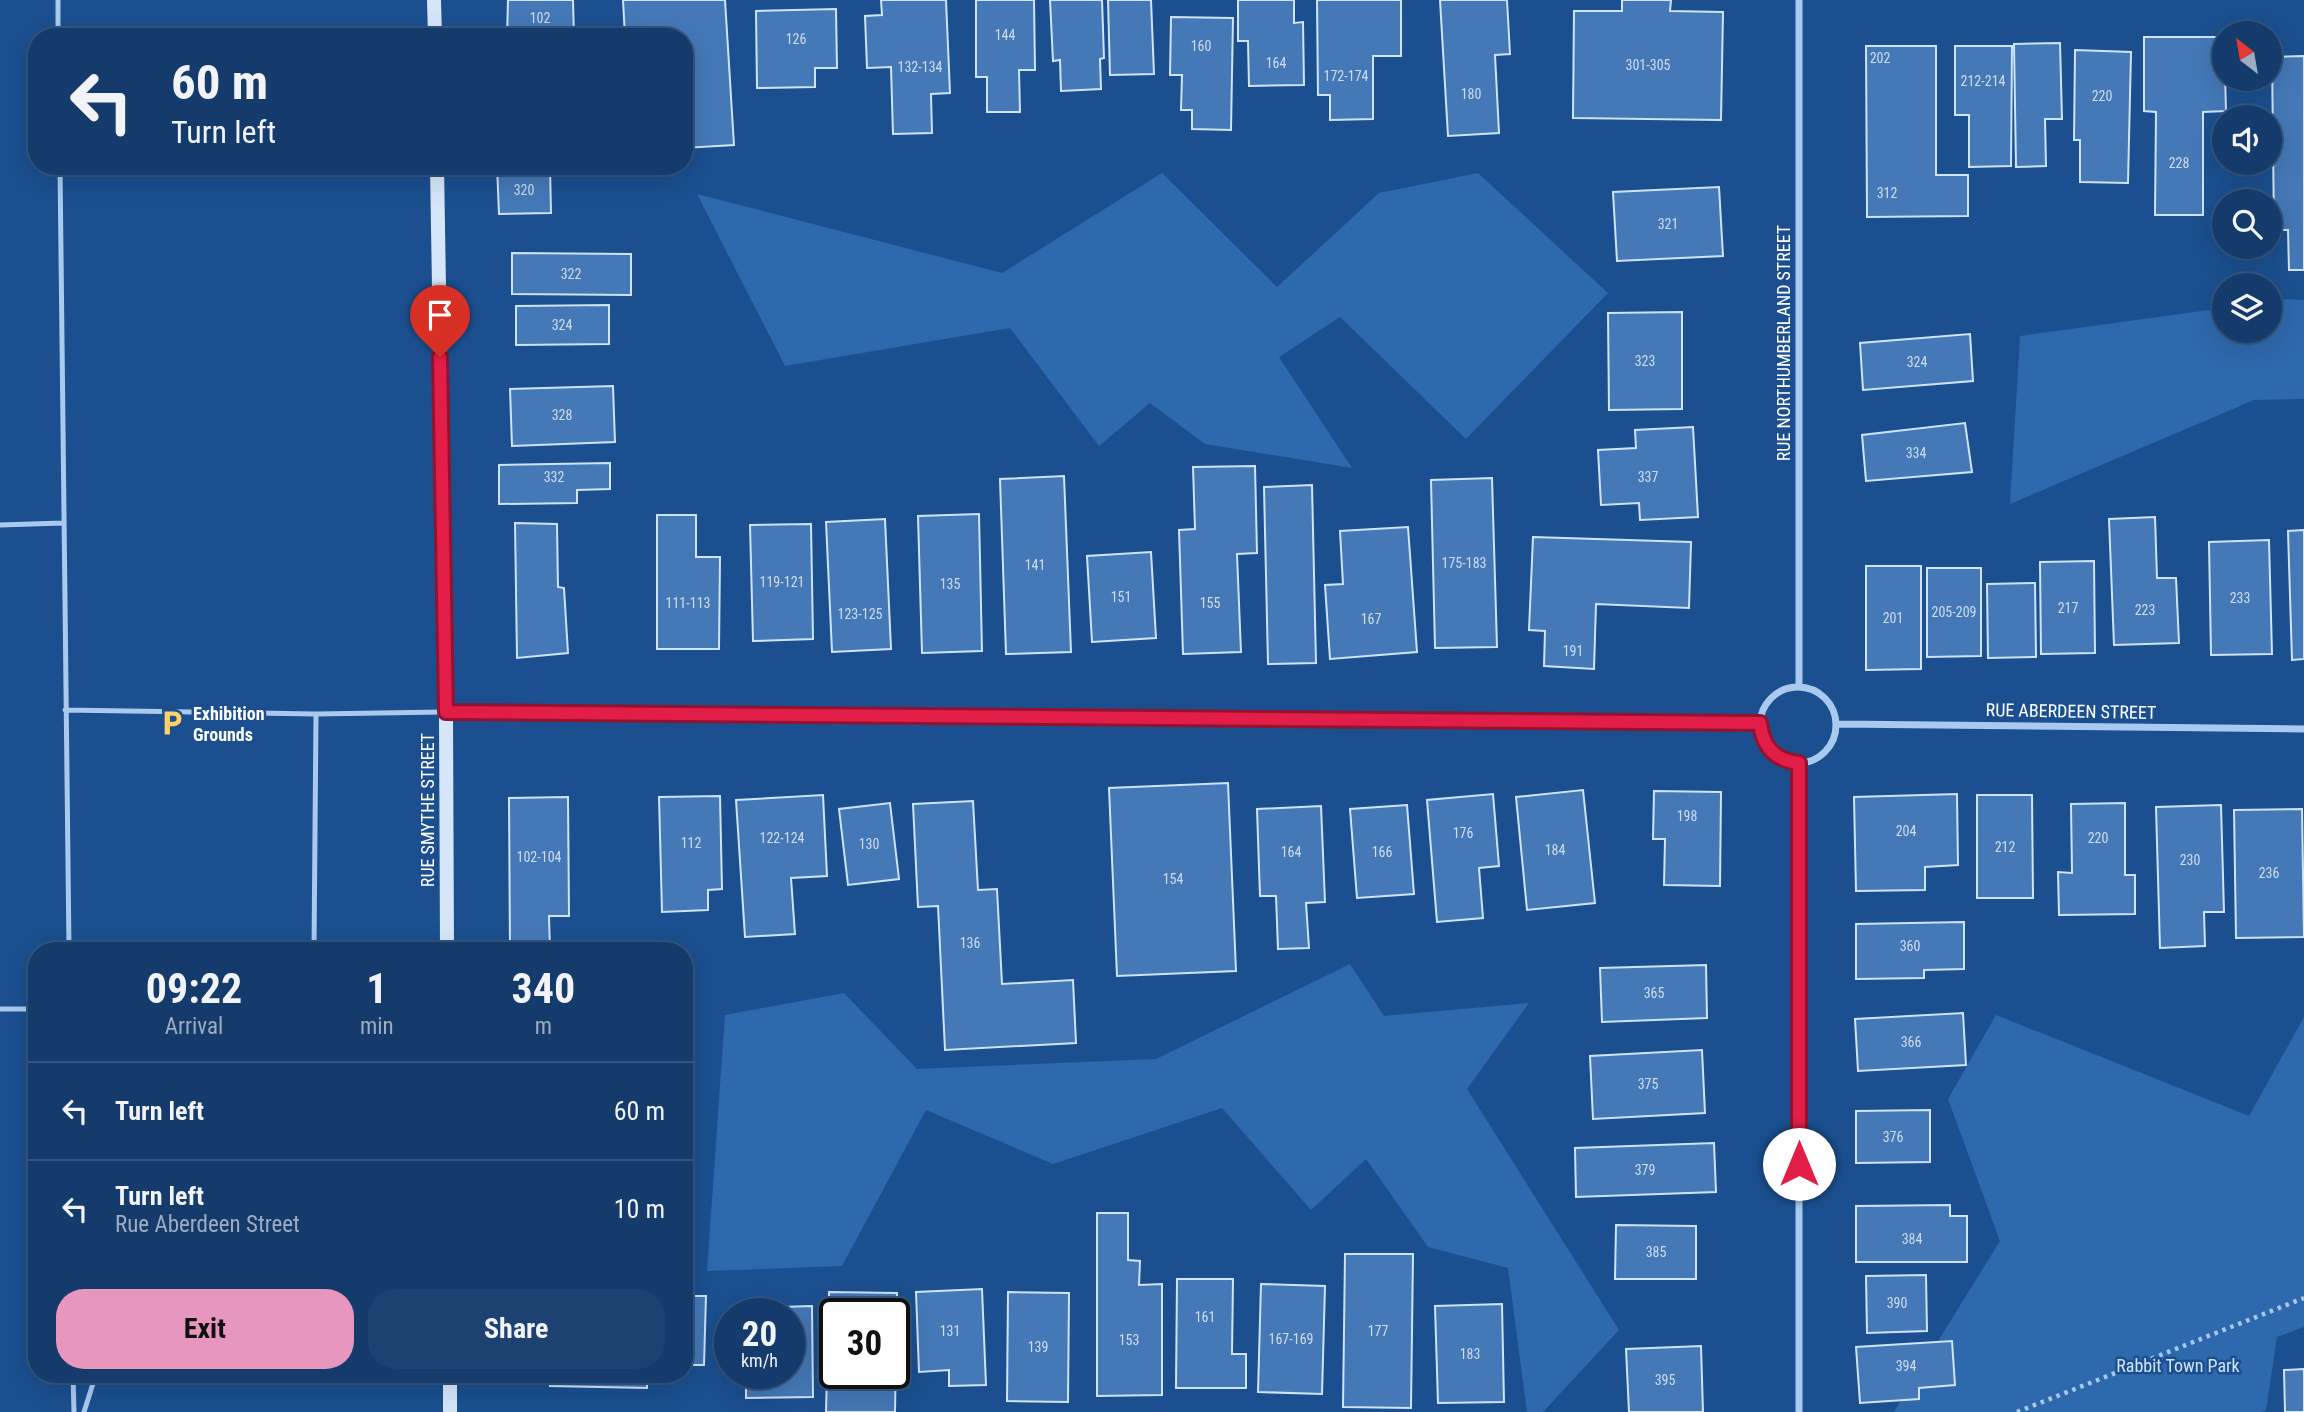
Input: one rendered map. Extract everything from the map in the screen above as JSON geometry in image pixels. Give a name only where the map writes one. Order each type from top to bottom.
[{"type":"main road","points":[[434,0],[435,28]]},
{"type":"main road","name":"RUE SMYTHE STREET","points":[[437,175],[447,942]]},
{"type":"main road","points":[[450,1383],[450,1412]]},
{"type":"street","name":"RUE NORTHUMBERLAND STREET","points":[[1798,0],[1800,687]]},
{"type":"street","points":[[1800,687],[1822,694],[1835,713],[1837,724],[1830,747],[1811,761],[1799,763],[1775,756],[1762,736],[1760,723],[1762,712],[1776,693],[1800,687]]},
{"type":"street","points":[[446,712],[1760,723]]},
{"type":"street","name":"RUE ABERDEEN STREET","points":[[1837,724],[2304,729]]},
{"type":"street","points":[[1799,763],[1799,1412]]},
{"type":"lane","points":[[58,0],[58,28]]},
{"type":"lane","points":[[60,175],[69,942]]},
{"type":"lane","points":[[0,525],[63,523]]},
{"type":"lane","points":[[65,710],[316,714],[446,712]]},
{"type":"lane","points":[[314,942],[316,714]]},
{"type":"lane","points":[[0,1009],[28,1009]]},
{"type":"lane","points":[[73,1383],[74,1412]]},
{"type":"lane","points":[[84,1412],[93,1383]]},
{"type":"path","points":[[2017,1412],[2304,1298]]},
{"type":"green space","points":[[1162,173],[1277,287],[1379,193],[1478,173],[1608,293],[1466,439],[1340,317],[1279,357],[1352,468],[1205,444],[1150,403],[1099,446],[1010,328],[785,366],[697,194],[1002,273]]},
{"type":"green space","points":[[2282,300],[2304,300],[2304,399],[2254,400],[2010,504],[2020,336],[2212,310],[2212,343],[2282,343]]},
{"type":"green space","points":[[1350,964],[1384,1016],[1529,1003],[1467,1089],[1619,1330],[1543,1412],[1527,1412],[1508,1268],[1428,1247],[1366,1159],[1311,1210],[1222,1108],[1053,1164],[926,1110],[842,1266],[707,1271],[725,1015],[844,993],[917,1069],[1156,1059]]},
{"type":"green space","name":"Rabbit Town Park","points":[[1996,1015],[2249,1116],[2304,1017],[2304,1327],[2277,1337],[2266,1410],[1894,1412],[2000,1241],[1948,1099]]},
{"type":"building","points":[[508,0],[573,0],[574,28],[507,28]]},
{"type":"building","points":[[623,0],[725,0],[734,145],[693,147],[693,28],[625,28]]},
{"type":"building","points":[[881,0],[946,0],[950,93],[931,94],[932,133],[893,134],[891,67],[867,68],[865,16],[882,15]]},
{"type":"building","points":[[976,0],[1034,0],[1035,70],[1019,70],[1020,112],[987,112],[987,77],[976,77]]},
{"type":"building","points":[[1050,0],[1102,0],[1104,58],[1100,59],[1101,89],[1061,91],[1060,60],[1053,61]]},
{"type":"building","points":[[1108,0],[1151,0],[1154,74],[1110,75]]},
{"type":"building","points":[[1238,0],[1294,0],[1294,23],[1303,22],[1304,85],[1249,86],[1248,41],[1238,41]]},
{"type":"building","points":[[1317,0],[1401,0],[1401,56],[1373,56],[1373,119],[1330,120],[1330,95],[1318,95]]},
{"type":"building","points":[[1440,0],[1507,0],[1510,54],[1495,55],[1499,133],[1448,136]]},
{"type":"building","points":[[1622,0],[1671,0],[1670,11],[1723,12],[1721,120],[1573,118],[1574,11],[1622,11]]},
{"type":"building","points":[[836,9],[837,68],[815,68],[815,87],[757,88],[756,11]]},
{"type":"building","points":[[1171,17],[1233,18],[1231,130],[1192,129],[1192,110],[1181,110],[1182,75],[1170,75]]},
{"type":"building","points":[[2144,37],[2212,37],[2212,91],[2225,91],[2226,105],[2212,105],[2212,112],[2203,112],[2203,215],[2155,215],[2156,112],[2144,111]]},
{"type":"building","points":[[2060,43],[2062,119],[2045,119],[2046,166],[2016,167],[2014,44]]},
{"type":"building","points":[[1866,46],[1936,46],[1936,175],[1968,175],[1968,216],[1867,217]]},
{"type":"building","points":[[1955,46],[2012,46],[2011,166],[1969,167],[1969,115],[1955,115]]},
{"type":"building","points":[[2075,50],[2131,52],[2128,183],[2080,182],[2080,140],[2074,140]]},
{"type":"building","points":[[2304,56],[2304,270],[2289,270],[2288,230],[2282,230],[2282,189],[2274,189],[2273,175],[2282,175],[2282,105],[2273,105],[2272,91],[2282,91],[2282,57]]},
{"type":"building","points":[[497,175],[550,175],[551,213],[499,214]]},
{"type":"building","points":[[1719,187],[1723,256],[1617,261],[1613,192]]},
{"type":"building","points":[[512,253],[631,254],[631,295],[512,294]]},
{"type":"building","points":[[609,305],[609,344],[516,345],[516,306]]},
{"type":"building","points":[[1682,312],[1682,409],[1609,410],[1608,313]]},
{"type":"building","points":[[1970,334],[1973,381],[1863,390],[1860,343]]},
{"type":"building","points":[[613,386],[615,442],[512,446],[510,389]]},
{"type":"building","points":[[1965,423],[1972,472],[1866,481],[1862,435]]},
{"type":"building","points":[[1693,427],[1698,517],[1640,520],[1639,503],[1601,505],[1598,450],[1636,448],[1635,430]]},
{"type":"building","points":[[610,463],[610,489],[577,490],[577,503],[499,504],[499,465]]},
{"type":"building","points":[[1255,466],[1257,553],[1237,554],[1241,652],[1183,654],[1179,530],[1195,529],[1193,467]]},
{"type":"building","points":[[1064,476],[1071,652],[1006,654],[1000,479]]},
{"type":"building","points":[[1492,478],[1497,647],[1435,648],[1431,480]]},
{"type":"building","points":[[1312,485],[1316,663],[1268,664],[1264,487]]},
{"type":"building","points":[[979,514],[982,651],[922,653],[918,516]]},
{"type":"building","points":[[657,515],[696,515],[696,557],[720,557],[719,649],[657,649]]},
{"type":"building","points":[[2155,517],[2157,578],[2176,578],[2179,643],[2114,645],[2109,519]]},
{"type":"building","points":[[885,519],[891,649],[832,652],[826,522]]},
{"type":"building","points":[[515,523],[557,524],[558,587],[564,588],[568,653],[517,658]]},
{"type":"building","points":[[811,524],[813,639],[753,641],[750,525]]},
{"type":"building","points":[[1408,527],[1417,652],[1330,659],[1325,585],[1343,584],[1340,531]]},
{"type":"building","points":[[2304,530],[2304,659],[2292,660],[2288,531]]},
{"type":"building","points":[[1533,537],[1691,542],[1689,608],[1596,604],[1594,669],[1544,666],[1545,631],[1529,630]]},
{"type":"building","points":[[2269,540],[2272,654],[2211,655],[2209,542]]},
{"type":"building","points":[[1151,552],[1156,638],[1092,642],[1087,556]]},
{"type":"building","points":[[2094,561],[2095,653],[2041,654],[2040,562]]},
{"type":"building","points":[[1866,566],[1921,566],[1921,669],[1866,670]]},
{"type":"building","points":[[1927,568],[1981,568],[1981,656],[1927,657]]},
{"type":"building","points":[[2035,583],[2036,657],[1988,658],[1987,584]]},
{"type":"building","points":[[1228,783],[1236,971],[1117,976],[1109,788]]},
{"type":"building","points":[[1583,790],[1595,903],[1527,910],[1516,797]]},
{"type":"building","points":[[1654,791],[1721,792],[1720,886],[1664,885],[1665,839],[1653,839]]},
{"type":"building","points":[[1493,794],[1499,866],[1479,868],[1483,918],[1437,922],[1427,800]]},
{"type":"building","points":[[1957,794],[1958,865],[1925,867],[1925,890],[1856,891],[1854,797]]},
{"type":"building","points":[[823,795],[827,876],[791,878],[795,934],[745,937],[736,800]]},
{"type":"building","points":[[1977,795],[2032,795],[2033,898],[1977,898]]},
{"type":"building","points":[[720,796],[722,889],[708,890],[708,910],[662,912],[659,797]]},
{"type":"building","points":[[568,797],[569,916],[549,916],[550,942],[510,942],[509,798]]},
{"type":"building","points":[[973,801],[978,890],[997,889],[1002,984],[1073,980],[1076,1043],[945,1050],[938,906],[918,907],[913,804]]},
{"type":"building","points":[[890,803],[899,879],[848,885],[839,809]]},
{"type":"building","points":[[2125,803],[2125,875],[2135,875],[2135,914],[2059,915],[2058,872],[2072,873],[2071,804]]},
{"type":"building","points":[[1407,805],[1414,894],[1357,898],[1350,809]]},
{"type":"building","points":[[2221,805],[2224,912],[2204,912],[2205,946],[2160,948],[2156,807]]},
{"type":"building","points":[[1321,806],[1325,902],[1306,903],[1309,948],[1278,949],[1276,896],[1260,896],[1257,809]]},
{"type":"building","points":[[2302,809],[2304,937],[2236,938],[2234,810]]},
{"type":"building","points":[[1964,922],[1964,969],[1924,970],[1924,978],[1856,979],[1856,924]]},
{"type":"building","points":[[1706,965],[1707,1018],[1602,1022],[1600,968]]},
{"type":"building","points":[[1963,1013],[1966,1065],[1858,1071],[1855,1019]]},
{"type":"building","points":[[1702,1050],[1705,1113],[1593,1119],[1590,1056]]},
{"type":"building","points":[[1930,1110],[1930,1162],[1856,1163],[1856,1111]]},
{"type":"building","points":[[1714,1143],[1716,1192],[1576,1197],[1575,1148]]},
{"type":"building","points":[[1950,1205],[1950,1216],[1967,1216],[1967,1262],[1856,1262],[1856,1206]]},
{"type":"building","points":[[1097,1213],[1128,1213],[1128,1260],[1140,1261],[1139,1285],[1162,1284],[1162,1395],[1097,1396]]},
{"type":"building","points":[[1616,1225],[1696,1226],[1696,1279],[1615,1279]]},
{"type":"building","points":[[1345,1254],[1413,1254],[1411,1408],[1343,1407]]},
{"type":"building","points":[[1926,1275],[1927,1331],[1867,1333],[1866,1276]]},
{"type":"building","points":[[1177,1279],[1233,1279],[1232,1354],[1246,1354],[1246,1388],[1176,1388]]},
{"type":"building","points":[[1261,1284],[1325,1286],[1322,1394],[1258,1392]]},
{"type":"building","points":[[982,1289],[986,1385],[949,1386],[949,1370],[919,1372],[916,1292]]},
{"type":"building","points":[[829,1292],[897,1293],[897,1298],[829,1298]]},
{"type":"building","points":[[1008,1292],[1069,1293],[1068,1402],[1007,1401]]},
{"type":"building","points":[[693,1296],[706,1296],[704,1365],[693,1365]]},
{"type":"building","points":[[1502,1304],[1504,1402],[1438,1403],[1435,1306]]},
{"type":"building","points":[[805,1306],[812,1306],[813,1397],[746,1398],[746,1389],[805,1389]]},
{"type":"building","points":[[1952,1341],[1955,1385],[1919,1388],[1919,1399],[1860,1403],[1856,1347]]},
{"type":"building","points":[[1701,1346],[1703,1412],[1629,1412],[1626,1349]]},
{"type":"building","points":[[2304,1369],[2304,1412],[2285,1412],[2284,1370]]},
{"type":"building","points":[[550,1383],[647,1383],[647,1388],[550,1386]]},
{"type":"building","points":[[827,1389],[895,1389],[895,1412],[826,1412]]},
{"type":"place","name":"Exhibition Grounds","points":[[172,723]]},
{"type":"route","points":[[440,357],[446,712],[1760,723],[1767,747],[1775,756],[1799,763],[1799,1164]]}]
